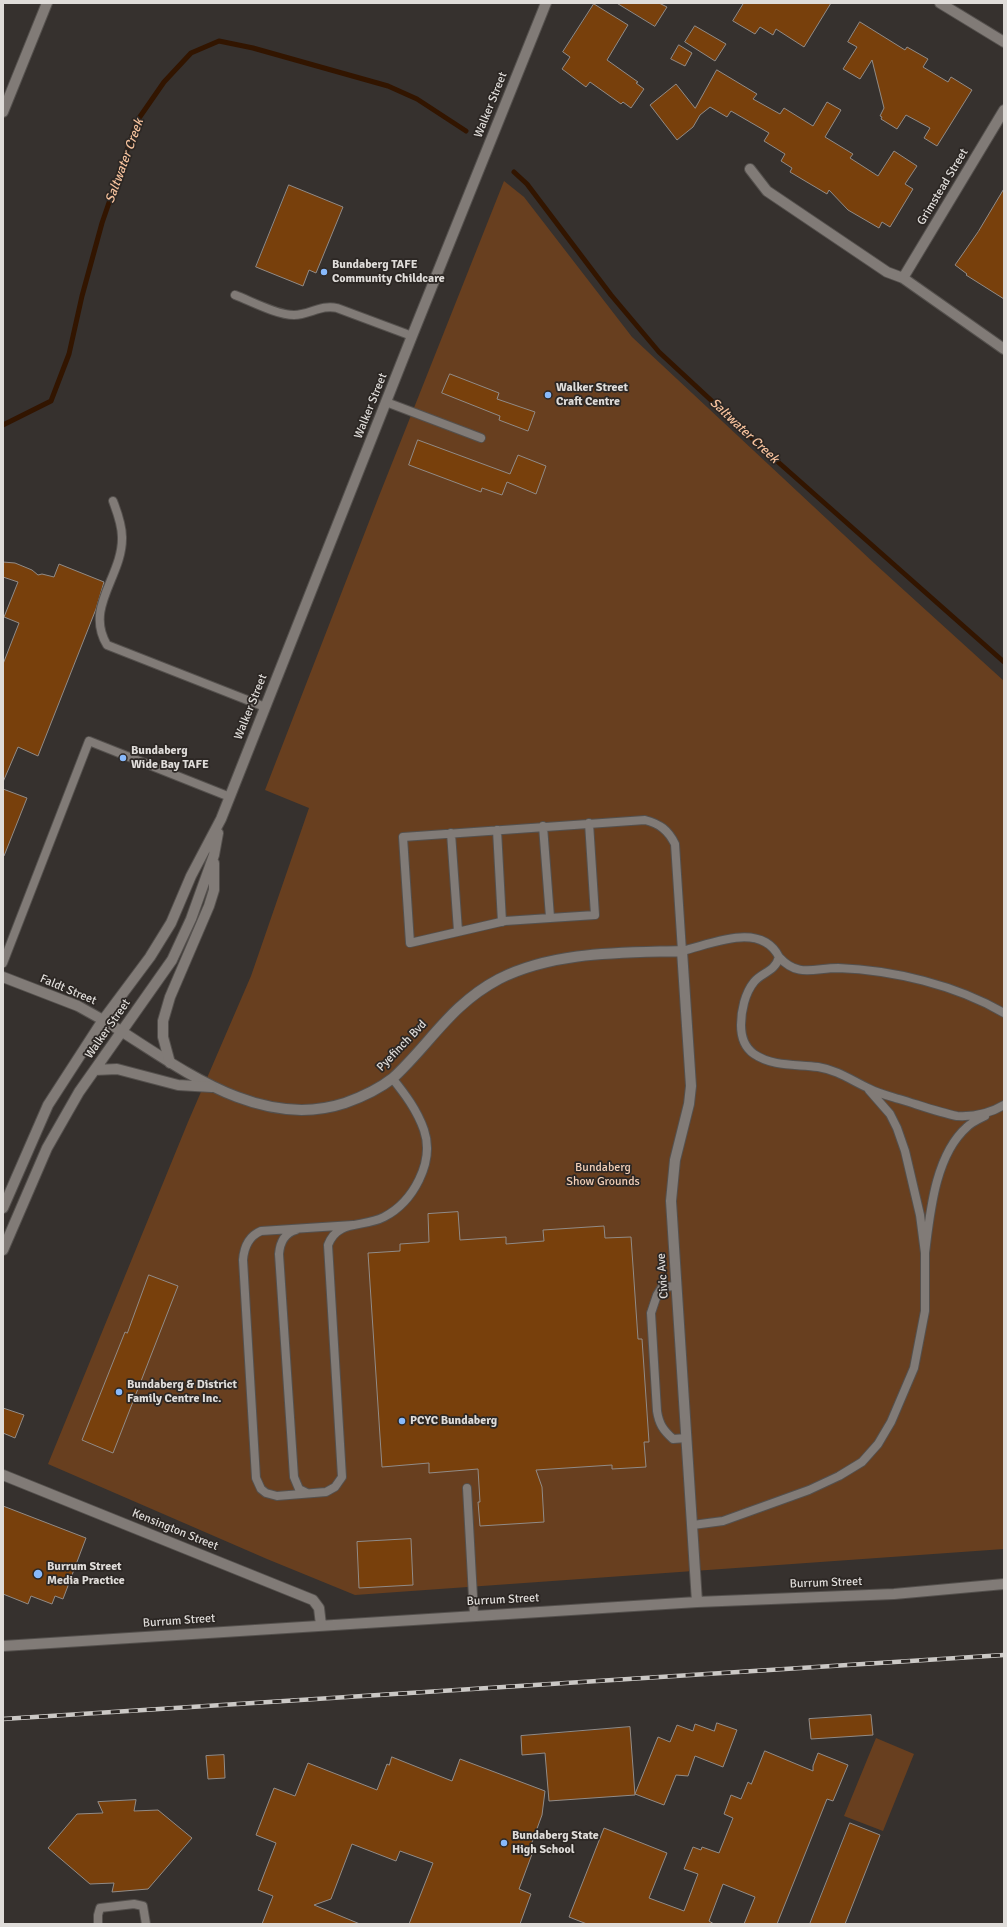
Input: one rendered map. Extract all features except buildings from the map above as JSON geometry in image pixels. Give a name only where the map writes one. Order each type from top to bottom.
[{"type":"street","points":[[3,112],[47,3]]},
{"type":"street","name":"Walker Street","points":[[3,1208],[48,1105],[103,1020],[150,957],[171,923],[191,876],[221,819],[412,336],[546,3]]},
{"type":"street","points":[[940,3],[1004,42]]},
{"type":"street","name":"Grimstead Street","points":[[904,278],[1004,110]]},
{"type":"street","points":[[750,169],[767,191],[887,272],[904,278],[1004,349]]},
{"type":"street","name":"Walker Street","points":[[3,1250],[47,1148],[79,1092],[172,960],[192,919],[214,855],[221,819]]},
{"type":"street","points":[[170,1063],[163,1036],[163,1021],[170,997],[209,906],[214,890],[214,855]]},
{"type":"street","name":"Pyefinch Bvd","points":[[121,1031],[193,1078],[234,1096],[264,1105],[301,1110],[322,1108],[358,1098],[392,1078],[448,1016],[465,1001],[480,990],[516,971],[536,964],[578,956],[682,951]]},
{"type":"street","name":"Civic Ave","points":[[682,951],[691,1086],[689,1104],[675,1160],[671,1201],[697,1602]]},
{"type":"street","name":"Faldt Street","points":[[3,977],[78,1006],[121,1031]]},
{"type":"street","points":[[95,1070],[117,1069],[178,1085],[212,1087]]},
{"type":"street","name":"Kensington Street","points":[[3,1475],[313,1600],[319,1608],[321,1625]]},
{"type":"street","name":"Burrum Street","points":[[3,1646],[474,1615],[697,1602],[894,1594],[1004,1584]]},
{"type":"lane","points":[[235,295],[287,314],[300,315],[331,306],[412,336]]},
{"type":"lane","points":[[386,402],[481,438]]},
{"type":"lane","points":[[113,501],[120,523],[122,536],[120,558],[100,612],[100,630],[107,645],[265,707]]},
{"type":"lane","points":[[3,963],[89,741],[230,797]]},
{"type":"lane","points":[[589,823],[595,915],[550,917],[502,922],[410,943],[403,837],[543,826],[589,823],[645,820],[660,825],[671,836],[676,851],[682,951],[737,938],[750,938],[768,943],[785,964],[802,971],[836,968],[859,969],[892,974],[952,989],[1004,1013]]},
{"type":"lane","points":[[543,826],[550,917]]},
{"type":"lane","points":[[497,830],[502,922]]},
{"type":"lane","points":[[451,833],[458,931]]},
{"type":"lane","points":[[779,957],[776,966],[754,981],[749,990],[744,1006],[741,1024],[742,1039],[747,1048],[753,1054],[773,1063],[819,1067],[833,1070],[849,1077],[868,1089],[946,1114],[971,1116],[991,1112]]},
{"type":"lane","points":[[353,1226],[261,1231],[256,1233],[248,1241],[243,1260],[258,1484],[266,1493],[277,1496],[331,1490],[336,1487],[342,1477],[327,1252],[328,1245],[338,1230],[371,1222],[394,1212],[413,1192],[421,1176],[427,1145],[424,1131],[409,1100],[392,1078]]},
{"type":"lane","points":[[868,1089],[890,1114],[897,1128],[905,1151],[920,1214],[925,1253]]},
{"type":"lane","points":[[693,1525],[723,1521],[809,1490],[839,1476],[862,1462],[878,1444],[891,1422],[914,1368],[925,1311],[925,1253],[929,1218],[942,1166],[949,1149],[967,1126],[1004,1105]]},
{"type":"lane","points":[[302,1228],[285,1236],[282,1241],[279,1254],[294,1477],[299,1489],[312,1493]]},
{"type":"lane","points":[[677,1286],[662,1287],[657,1295],[651,1313],[657,1411],[659,1422],[667,1434],[673,1439],[687,1438]]},
{"type":"lane","points":[[467,1488],[474,1615]]},
{"type":"lane","points":[[98,1924],[100,1908],[134,1904],[143,1906],[146,1924]]},
{"type":"green space","name":"Bundaberg Show Grounds","points":[[504,181],[524,197],[632,337],[874,563],[1004,681],[1004,1549],[355,1595],[267,1559],[48,1464],[188,1122],[251,976],[309,808],[265,790],[379,496]]},
{"type":"green space","points":[[876,1738],[914,1754],[883,1831],[844,1816]]},
{"type":"waterway","name":"Saltwater Creek","points":[[3,425],[51,401],[69,354],[82,296],[102,223],[137,121],[164,82],[191,53],[219,41],[253,48],[388,86],[417,99],[466,131]]},
{"type":"waterway","name":"Saltwater Creek","points":[[514,172],[527,184],[611,295],[659,352],[769,454],[1004,662]]},
{"type":"railway","points":[[3,1719],[1004,1655]]},
{"type":"place","name":"Bundaberg TAFE Community Childcare","points":[[324,272]]},
{"type":"place","name":"Walker Street Craft Centre","points":[[548,395]]},
{"type":"place","name":"Bundaberg Wide Bay TAFE","points":[[123,758]]},
{"type":"place","name":"Bundaberg & District Family Centre Inc.","points":[[119,1392]]},
{"type":"place","name":"PCYC Bundaberg","points":[[402,1421]]},
{"type":"place","name":"Burrum Street Media Practice","points":[[38,1574]]},
{"type":"place","name":"Bundaberg State High School","points":[[504,1843]]}]
